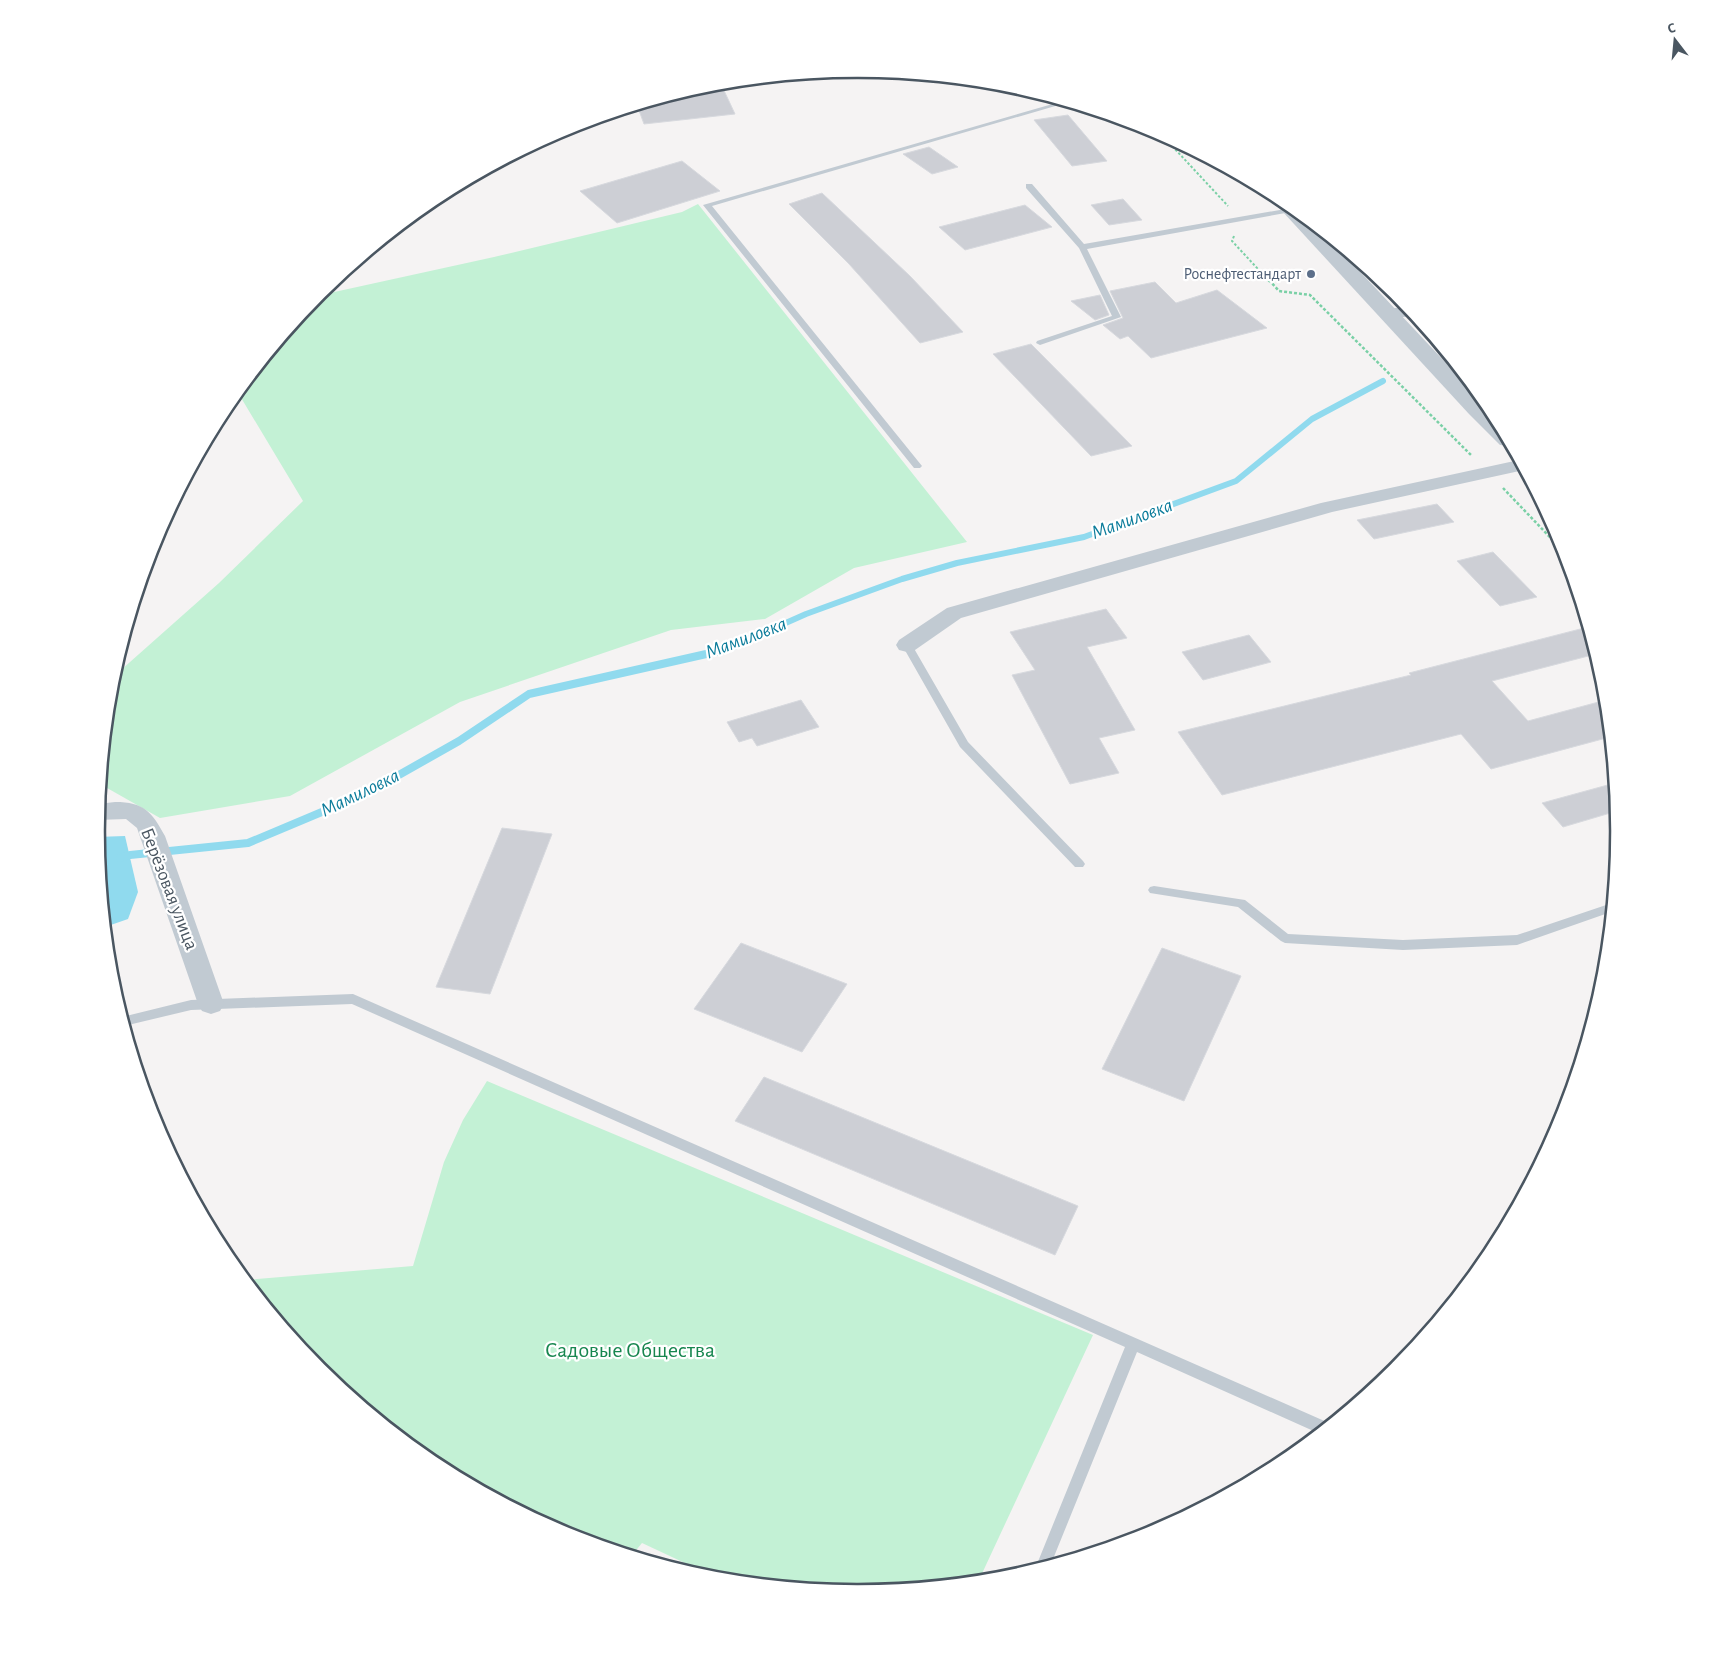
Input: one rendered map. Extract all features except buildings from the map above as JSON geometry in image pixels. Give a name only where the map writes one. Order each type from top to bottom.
[{"type":"street","points":[[1305,225],[1478,404]]},
{"type":"street","points":[[1389,313],[1404,312]]},
{"type":"street","points":[[907,645],[954,613],[1328,507],[1516,466]]},
{"type":"street","name":"Берёзовая улица","points":[[105,811],[125,810],[142,818],[153,836],[211,1004]]},
{"type":"lane","points":[[917,466],[707,206],[1057,105]]},
{"type":"lane","points":[[1029,186],[1082,247],[1117,317],[1040,343]]},
{"type":"lane","points":[[1082,247],[1240,219],[1278,205]]},
{"type":"lane","points":[[907,645],[964,744],[1079,864]]},
{"type":"lane","points":[[1154,890],[1241,903],[1285,938],[1403,945],[1517,940],[1606,909]]},
{"type":"lane","points":[[129,1020],[191,1005],[353,999],[1319,1426]]},
{"type":"lane","points":[[1045,1560],[1133,1344]]},
{"type":"path","points":[[1173,147],[1240,219],[1232,240],[1279,291],[1310,295],[1552,539]]},
{"type":"green space","points":[[698,204],[967,542],[854,568],[765,619],[671,630],[460,702],[290,796],[160,818],[106,787],[111,732],[123,669],[219,583],[303,501],[241,398],[291,334],[325,298],[330,293],[494,257],[682,212]]},
{"type":"green space","name":"Садовые Общества","points":[[487,1081],[1093,1335],[982,1573],[907,1582],[858,1584],[808,1582],[759,1577],[685,1563],[642,1543],[636,1550],[569,1526],[524,1506],[481,1483],[439,1457],[361,1397],[291,1327],[253,1279],[413,1266],[444,1162],[463,1120]]},
{"type":"water","points":[[125,836],[138,892],[128,919],[111,925],[106,880],[105,837]]},
{"type":"waterway","name":"Мамиловка","points":[[752,638],[806,614],[902,579],[957,563],[1084,537],[1236,481],[1312,419],[1383,381]]},
{"type":"waterway","name":"Мамиловка","points":[[120,858],[130,855],[248,843],[367,793],[459,741],[529,694],[724,650],[755,637]]},
{"type":"place","name":"Роснефтестандарт","points":[[1311,274]]}]
